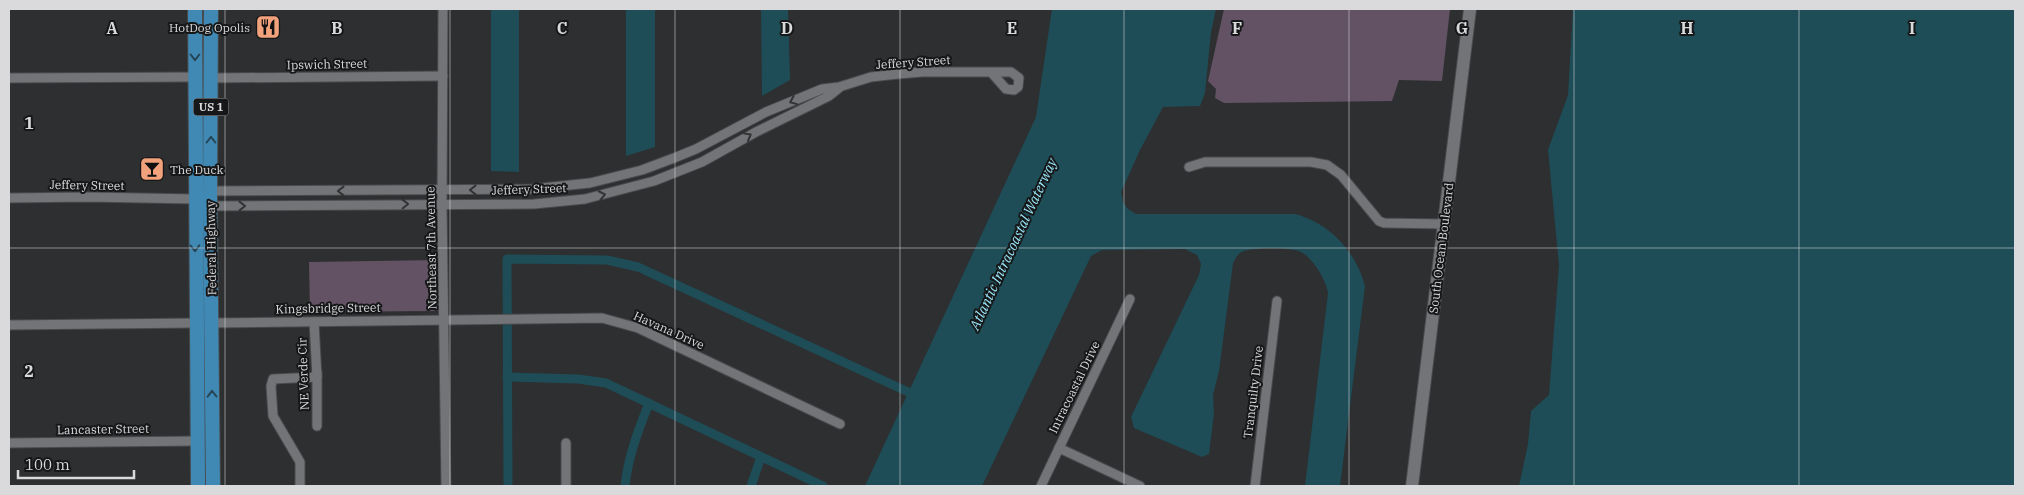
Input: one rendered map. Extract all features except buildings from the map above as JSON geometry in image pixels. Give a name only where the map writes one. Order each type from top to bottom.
[{"type":"main road","name":"Federal Highway","points":[[195,9],[198,486]]},
{"type":"main road","name":"Federal Highway","points":[[211,9],[210,206],[213,486]]},
{"type":"main road","name":"South Ocean Boulevard","points":[[1412,486],[1470,9]]},
{"type":"main road","points":[[197,407],[213,443]]},
{"type":"main road","points":[[197,441],[206,450],[213,470]]},
{"type":"street","name":"Northeast 7th Avenue","points":[[443,9],[442,204],[446,486]]},
{"type":"street","name":"Jeffery Street","points":[[195,199],[210,191],[532,189],[572,186],[608,179],[658,165],[696,149],[766,112],[822,89],[839,88],[871,77],[898,74],[991,72]]},
{"type":"street","name":"Ipswich Street","points":[[211,78],[443,76]]},
{"type":"street","points":[[9,78],[195,77]]},
{"type":"street","name":"Jeffery Street","points":[[9,198],[195,199],[210,206],[534,204],[574,200],[634,187],[678,172],[829,96],[839,88]]},
{"type":"street","points":[[1189,167],[1205,162],[1311,162],[1322,164],[1341,175],[1379,221],[1389,224],[1444,224]]},
{"type":"street","points":[[572,186],[574,200]]},
{"type":"street","points":[[272,191],[272,206]]},
{"type":"street","name":"Intracoastal Drive","points":[[1041,486],[1130,299]]},
{"type":"street","name":"Tranquilty Drive","points":[[1255,486],[1277,301]]},
{"type":"street","name":"Havana Drive","points":[[444,319],[602,318],[631,325],[840,424]]},
{"type":"street","name":"Kingsbridge Street","points":[[212,323],[444,319]]},
{"type":"street","name":"NE Verde Cir","points":[[314,322],[317,426]]},
{"type":"street","points":[[9,325],[196,323]]},
{"type":"street","points":[[300,486],[300,462],[273,416],[271,386],[273,379],[317,378]]},
{"type":"street","name":"Lancaster Street","points":[[9,443],[197,441]]},
{"type":"street","points":[[566,443],[566,486]]},
{"type":"street","points":[[1059,448],[1140,486]]},
{"type":"shaded area","points":[[1224,9],[1450,9],[1442,81],[1399,80],[1392,101],[1224,103],[1215,98],[1216,89],[1208,81]]},
{"type":"shaded area","points":[[437,260],[438,311],[310,312],[309,262]]},
{"type":"water","points":[[491,9],[519,9],[519,172],[491,171]]},
{"type":"water","points":[[626,9],[655,9],[655,147],[626,156]]},
{"type":"water","points":[[761,9],[788,9],[790,80],[762,96]]},
{"type":"water","name":"Atlantic Intracoastal Waterway","points":[[1052,9],[1216,9],[1211,32],[1205,93],[1200,106],[1163,107],[1140,150],[1121,192],[1123,202],[1128,209],[1136,214],[1295,214],[1319,224],[1340,241],[1348,251],[1361,274],[1365,286],[1340,486],[1305,486],[1328,293],[1327,288],[1318,270],[1306,255],[1296,250],[1270,248],[1245,251],[1239,254],[1233,263],[1219,371],[1213,395],[1214,413],[1209,454],[1202,457],[1134,428],[1131,417],[1199,275],[1201,264],[1197,255],[1185,249],[1102,250],[1091,256],[982,486],[865,486],[1036,117]]},
{"type":"water","points":[[1573,9],[2015,9],[2015,486],[1519,486],[1528,444],[1531,411],[1549,395],[1559,265],[1548,150],[1568,95]]},
{"type":"waterway","points":[[508,486],[507,259],[607,260],[638,267],[919,397]]},
{"type":"waterway","points":[[507,377],[578,379],[606,383],[823,486]]},
{"type":"waterway","points":[[625,486],[631,454],[649,403]]},
{"type":"waterway","points":[[751,486],[761,457]]},
{"type":"place","name":"HotDog Opolis","points":[[268,27]]},
{"type":"place","name":"The Duck","points":[[152,169]]}]
